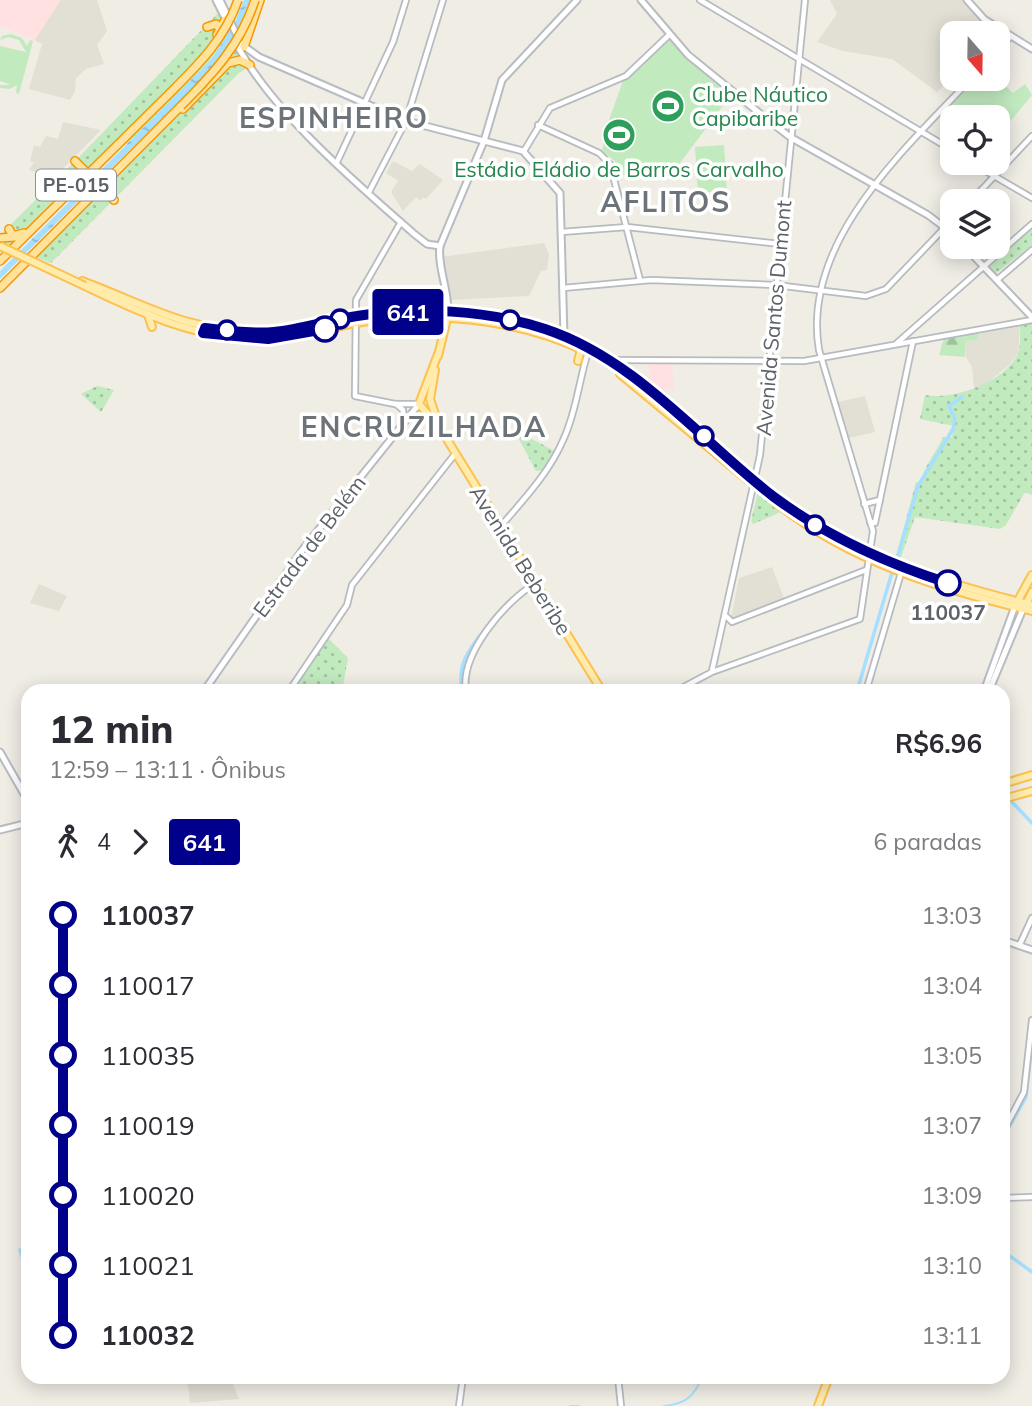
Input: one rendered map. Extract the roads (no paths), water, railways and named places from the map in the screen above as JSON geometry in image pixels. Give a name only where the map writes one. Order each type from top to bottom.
[{"type":"highway","name":"PE-015","points":[[0,261],[30,229],[122,143],[211,50],[229,23],[238,0]]},
{"type":"highway","points":[[247,49],[259,0]]},
{"type":"highway","name":"PE-015","points":[[0,288],[132,153],[166,123],[222,62],[242,33],[259,0]]},
{"type":"highway","points":[[207,27],[227,25]]},
{"type":"highway","points":[[152,110],[227,25]]},
{"type":"highway","points":[[166,123],[228,63],[240,60],[250,65]]},
{"type":"highway","points":[[122,143],[132,153]]},
{"type":"highway","points":[[76,160],[90,172]]},
{"type":"highway","points":[[102,184],[116,199]]},
{"type":"highway","points":[[9,229],[16,237]]},
{"type":"highway","points":[[0,242],[30,229]]},
{"type":"main road","points":[[229,0],[220,0],[227,25],[250,65],[279,103],[401,222],[427,244],[440,246]]},
{"type":"main road","points":[[419,404],[438,354],[447,316],[446,278],[439,259],[440,246],[484,141],[502,79],[577,0]]},
{"type":"main road","points":[[641,0],[669,35],[734,94],[790,137],[940,223]]},
{"type":"main road","points":[[967,0],[980,16],[1032,49]]},
{"type":"main road","points":[[235,37],[247,49],[406,121],[523,151],[560,193],[564,336]]},
{"type":"main road","points":[[0,242],[148,316],[194,331],[253,339],[282,338],[357,319]]},
{"type":"main road","points":[[976,259],[1032,319]]},
{"type":"main road","points":[[84,284],[164,316],[205,328],[275,332],[357,319],[447,316],[514,321],[564,336],[627,379],[756,484],[831,536],[899,571],[1027,606],[1032,611]]},
{"type":"main road","points":[[148,316],[152,327]]},
{"type":"main road","points":[[447,316],[530,330],[620,364],[756,484]]},
{"type":"main road","points":[[578,360],[586,350]]},
{"type":"main road","name":"Avenida Beberibe","points":[[438,354],[430,399],[440,428],[598,684]]},
{"type":"main road","name":"Avenida Beberibe","points":[[419,404],[440,428]]},
{"type":"main road","name":"Estrada de Belém","points":[[209,684],[303,549],[419,404]]},
{"type":"main road","points":[[988,684],[1016,604],[1032,575]]},
{"type":"main road","points":[[989,684],[1032,592]]},
{"type":"main road","points":[[0,752],[21,789]]},
{"type":"main road","points":[[1010,782],[1032,775]]},
{"type":"main road","points":[[1010,797],[1032,791]]},
{"type":"main road","points":[[0,830],[21,825]]},
{"type":"main road","points":[[1010,942],[1032,950]]},
{"type":"main road","points":[[818,1406],[827,1384]]},
{"type":"street","points":[[337,162],[397,34],[406,0]]},
{"type":"street","points":[[369,192],[406,121],[443,0]]},
{"type":"street","points":[[700,0],[940,142]]},
{"type":"street","name":"Avenida Santos Dumont","points":[[712,672],[725,631],[756,484],[766,412],[805,0]]},
{"type":"street","points":[[524,151],[548,110],[626,76],[669,35]]},
{"type":"street","points":[[689,684],[712,672],[859,621],[873,531],[821,358],[816,330],[818,292],[830,262],[873,184],[960,91]]},
{"type":"street","points":[[538,125],[603,156],[610,164],[640,280]]},
{"type":"street","points":[[983,189],[1032,136]]},
{"type":"street","points":[[995,176],[1032,198]]},
{"type":"street","points":[[401,222],[358,295],[355,396],[395,404],[419,404]]},
{"type":"street","points":[[900,341],[1032,224]]},
{"type":"street","points":[[561,232],[627,226],[780,244]]},
{"type":"street","points":[[563,288],[624,284],[640,280],[776,285],[866,296],[886,289],[940,232]]},
{"type":"street","points":[[996,281],[1032,250]]},
{"type":"street","points":[[620,364],[769,362],[821,358],[900,341],[913,341],[1032,319]]},
{"type":"street","points":[[870,522],[875,523],[913,341]]},
{"type":"street","points":[[501,526],[544,473],[568,429],[586,350]]},
{"type":"street","points":[[395,404],[403,410],[403,424]]},
{"type":"street","points":[[294,684],[347,605],[352,585],[455,454]]},
{"type":"street","points":[[536,473],[544,473]]},
{"type":"street","points":[[864,504],[880,500]]},
{"type":"street","points":[[726,617],[733,622],[866,570]]},
{"type":"street","points":[[868,684],[899,571]]},
{"type":"street","points":[[466,684],[465,674],[472,653],[515,596],[536,583]]},
{"type":"street","points":[[717,659],[719,664],[727,667]]},
{"type":"street","points":[[1020,944],[1032,918]]},
{"type":"street","points":[[1010,1119],[1024,1092],[1032,1020]]},
{"type":"street","points":[[1010,1198],[1032,1196]]},
{"type":"street","points":[[460,1406],[462,1384]]},
{"type":"street","points":[[619,1384],[621,1406]]},
{"type":"water","points":[[244,0],[250,0],[239,27],[213,67],[0,279],[0,271],[212,59],[235,22]]},
{"type":"waterway","points":[[896,562],[918,486],[953,429],[955,419],[949,406],[962,397]]},
{"type":"waterway","points":[[859,684],[893,569]]},
{"type":"waterway","points":[[461,684],[461,673],[466,657],[486,628]]},
{"type":"waterway","points":[[1011,801],[1032,823]]},
{"type":"waterway","points":[[1010,1126],[1026,1097],[1032,1042]]},
{"type":"waterway","points":[[1010,1256],[1032,1272]]},
{"type":"waterway","points":[[664,1406],[688,1398],[699,1384]]},
{"type":"waterway","points":[[570,1406],[579,1406]]},
{"type":"place","name":"Clube Náutico Capibaribe","points":[[668,106]]},
{"type":"place","name":"Estádio Eládio de Barros Carvalho","points":[[619,135]]},
{"type":"place","name":"110037","points":[[948,583]]},
{"type":"district","name":"ESPINHEIRO","points":[[334,117]]},
{"type":"district","name":"AFLITOS","points":[[666,201]]},
{"type":"district","name":"ENCRUZILHADA","points":[[424,426]]}]
